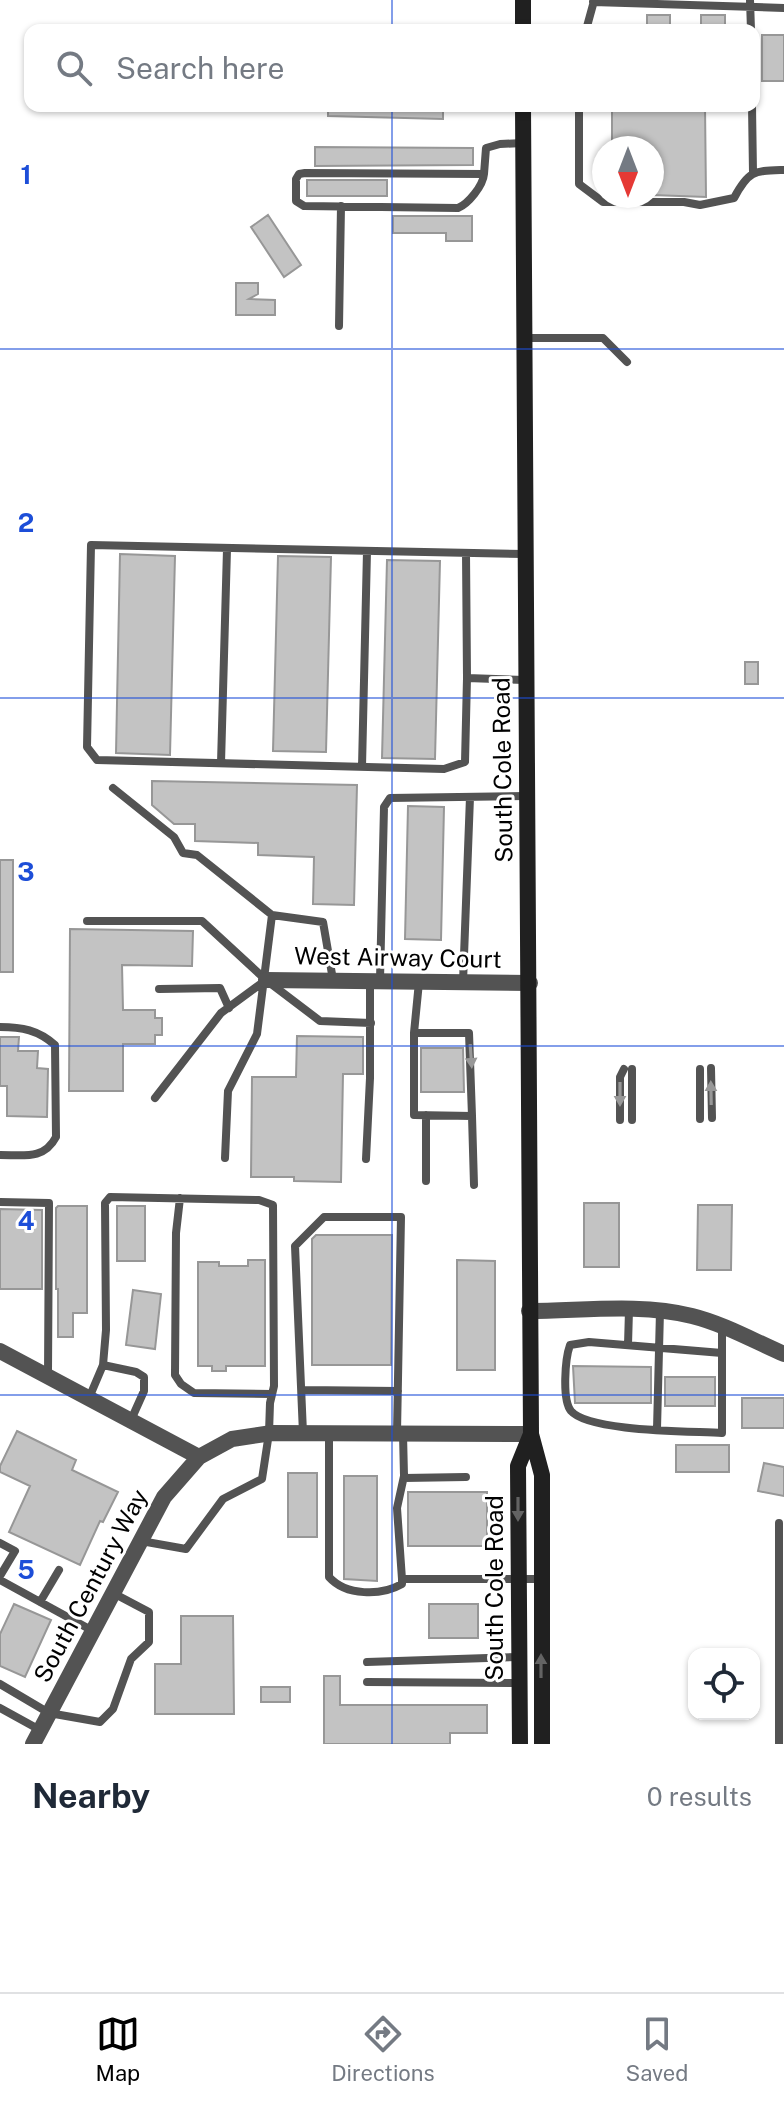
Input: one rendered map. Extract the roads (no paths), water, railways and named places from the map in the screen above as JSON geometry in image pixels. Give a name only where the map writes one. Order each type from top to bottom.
[{"type":"main road","points":[[523,0],[523,24]]},
{"type":"main road","name":"South Cole Road","points":[[523,112],[525,680],[530,983],[529,1311],[531,1434],[542,1475],[542,1744]]},
{"type":"main road","name":"South Cole Road","points":[[522,1740],[518,1466],[531,1434]]},
{"type":"street","name":"West Airway Court","points":[[266,980],[530,983]]},
{"type":"street","points":[[529,1311],[629,1310],[691,1316],[722,1326],[784,1354]]},
{"type":"street","points":[[0,1351],[199,1457]]},
{"type":"street","name":"South Century Way","points":[[36,1737],[164,1497],[199,1457],[232,1439],[269,1433],[531,1434]]},
{"type":"lane","points":[[588,24],[594,1],[750,3],[784,8]]},
{"type":"lane","points":[[750,3],[751,24]]},
{"type":"lane","points":[[579,112],[579,184],[603,202],[718,203],[734,198],[746,176],[784,170]]},
{"type":"lane","points":[[752,112],[753,173]]},
{"type":"lane","points":[[484,174],[299,174],[296,179],[299,204],[458,208],[484,180],[486,148],[523,143]]},
{"type":"lane","points":[[339,326],[341,206]]},
{"type":"lane","points":[[524,338],[603,338],[627,362]]},
{"type":"lane","points":[[466,553],[465,762],[444,769],[97,760],[87,747],[91,545],[524,554]]},
{"type":"lane","points":[[221,763],[227,549]]},
{"type":"lane","points":[[362,767],[367,551]]},
{"type":"lane","points":[[467,678],[525,680]]},
{"type":"lane","points":[[113,788],[174,837],[183,853],[197,855],[272,915],[323,922],[333,981]]},
{"type":"lane","points":[[366,1159],[384,807],[390,798],[526,796]]},
{"type":"lane","points":[[463,982],[470,797]]},
{"type":"lane","points":[[225,1158],[228,1091],[257,1034],[272,915]]},
{"type":"lane","points":[[87,921],[202,921],[266,980],[320,1021],[371,1023]]},
{"type":"lane","points":[[155,1098],[221,1013],[266,980]]},
{"type":"lane","points":[[419,982],[414,1033],[414,1115],[472,1116]]},
{"type":"lane","points":[[159,989],[220,988],[229,1008]]},
{"type":"lane","points":[[0,1027],[42,1033],[55,1045],[56,1137],[50,1147],[38,1155],[0,1155]]},
{"type":"lane","points":[[414,1033],[469,1033],[474,1185]]},
{"type":"lane","points":[[711,1068],[712,1118]]},
{"type":"lane","points":[[620,1120],[620,1077],[628,1069],[632,1120]]},
{"type":"lane","points":[[700,1069],[700,1119]]},
{"type":"lane","points":[[426,1115],[426,1181]]},
{"type":"lane","points":[[89,1398],[103,1365],[106,1330],[105,1203],[110,1197],[259,1200],[273,1205],[274,1386],[262,1479],[223,1499],[186,1549],[141,1541]]},
{"type":"lane","points":[[180,1198],[176,1233],[175,1375],[181,1384],[194,1393],[272,1394]]},
{"type":"lane","points":[[0,1202],[49,1203],[48,1376]]},
{"type":"lane","points":[[303,1433],[295,1246],[324,1217],[401,1217],[398,1391],[404,1478],[397,1508],[402,1584],[392,1590],[346,1590],[329,1577],[329,1433]]},
{"type":"lane","points":[[628,1345],[629,1310]]},
{"type":"lane","points":[[657,1429],[660,1311]]},
{"type":"lane","points":[[722,1326],[722,1353],[722,1433],[621,1428],[577,1416],[568,1408],[565,1399],[570,1345],[589,1342],[722,1353]]},
{"type":"lane","points":[[103,1365],[136,1372],[144,1377],[144,1391],[131,1420]]},
{"type":"lane","points":[[302,1390],[398,1391]]},
{"type":"lane","points":[[404,1478],[466,1477]]},
{"type":"lane","points":[[779,1523],[779,1744]]},
{"type":"lane","points":[[0,1543],[15,1551],[0,1578],[93,1631]]},
{"type":"lane","points":[[40,1602],[59,1570]]},
{"type":"lane","points":[[402,1579],[541,1579]]},
{"type":"lane","points":[[0,1684],[49,1713],[100,1722],[113,1709],[131,1659],[149,1642],[149,1612],[113,1593]]},
{"type":"lane","points":[[367,1662],[519,1657]]},
{"type":"lane","points":[[367,1682],[519,1683]]},
{"type":"lane","points":[[1,1710],[36,1737]]}]
